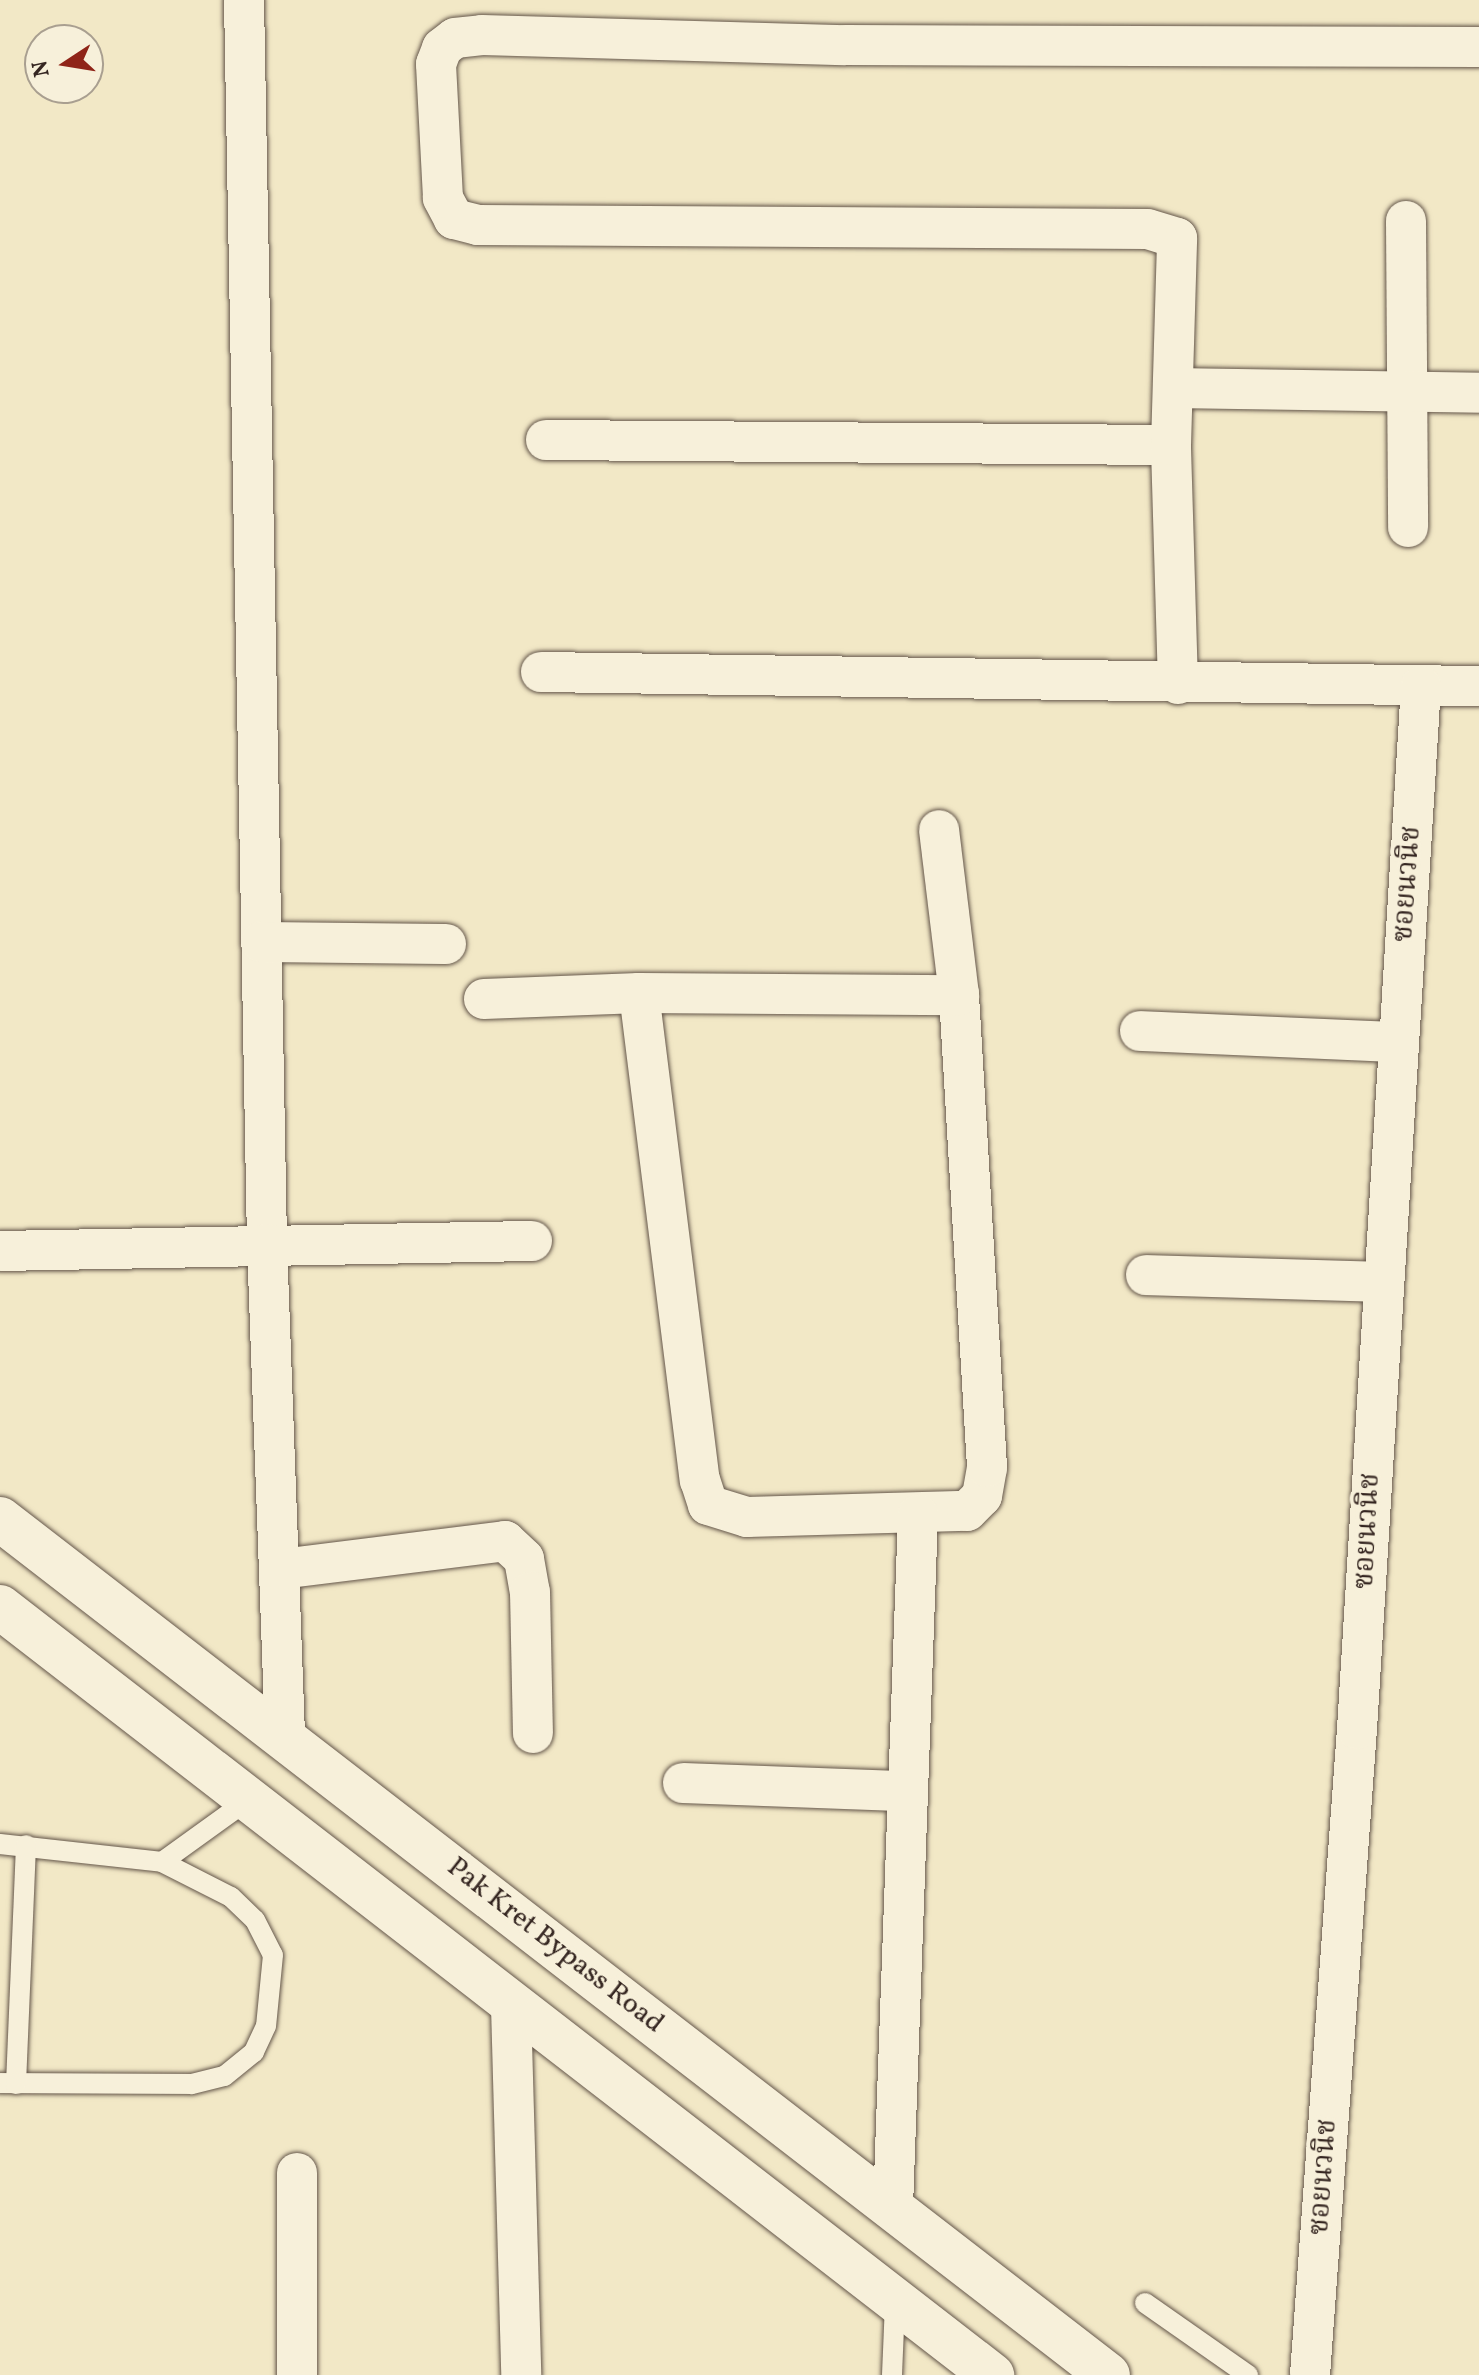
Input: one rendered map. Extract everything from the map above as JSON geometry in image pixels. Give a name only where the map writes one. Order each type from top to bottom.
[{"type":"main road","name":"Pak Kret Bypass Road","points":[[0,1519],[1108,2375]]},
{"type":"main road","points":[[0,1607],[511,2006],[992,2375]]},
{"type":"street","points":[[244,0],[267,1244],[285,1737]]},
{"type":"street","points":[[1178,684],[1171,445],[1176,388],[1177,238],[1147,229],[478,225],[454,219],[443,198],[436,64],[442,48],[455,38],[482,35],[845,45],[1479,47]]},
{"type":"street","points":[[1406,221],[1408,527]]},
{"type":"street","points":[[1176,388],[1479,393]]},
{"type":"street","points":[[546,440],[1171,445]]},
{"type":"street","points":[[541,672],[1178,684],[1479,686]]},
{"type":"street","name":"ซอยนวนิช","points":[[1310,2375],[1421,686]]},
{"type":"street","points":[[639,993],[700,1480],[708,1505],[747,1517],[967,1511],[982,1496],[987,1467],[959,995],[939,830]]},
{"type":"street","points":[[261,942],[446,944]]},
{"type":"street","points":[[484,999],[639,993],[959,995]]},
{"type":"street","points":[[1140,1031],[1397,1042]]},
{"type":"street","points":[[0,1251],[532,1241]]},
{"type":"street","points":[[1146,1275],[1382,1282]]},
{"type":"street","points":[[893,2207],[918,1514]]},
{"type":"street","points":[[281,1569],[505,1541],[524,1559],[530,1592],[533,1733]]},
{"type":"street","points":[[683,1783],[906,1791]]},
{"type":"street","points":[[511,2006],[521,2375]]},
{"type":"street","points":[[297,2173],[297,2375]]},
{"type":"lane","points":[[162,1862],[248,1800]]},
{"type":"lane","points":[[0,1844],[26,1845],[162,1862],[231,1897],[255,1920],[273,1955],[266,2026],[254,2052],[224,2076],[191,2084],[8,2084],[26,1845]]},
{"type":"lane","points":[[892,2375],[895,2300]]},
{"type":"lane","points":[[1145,2303],[1248,2375]]}]
